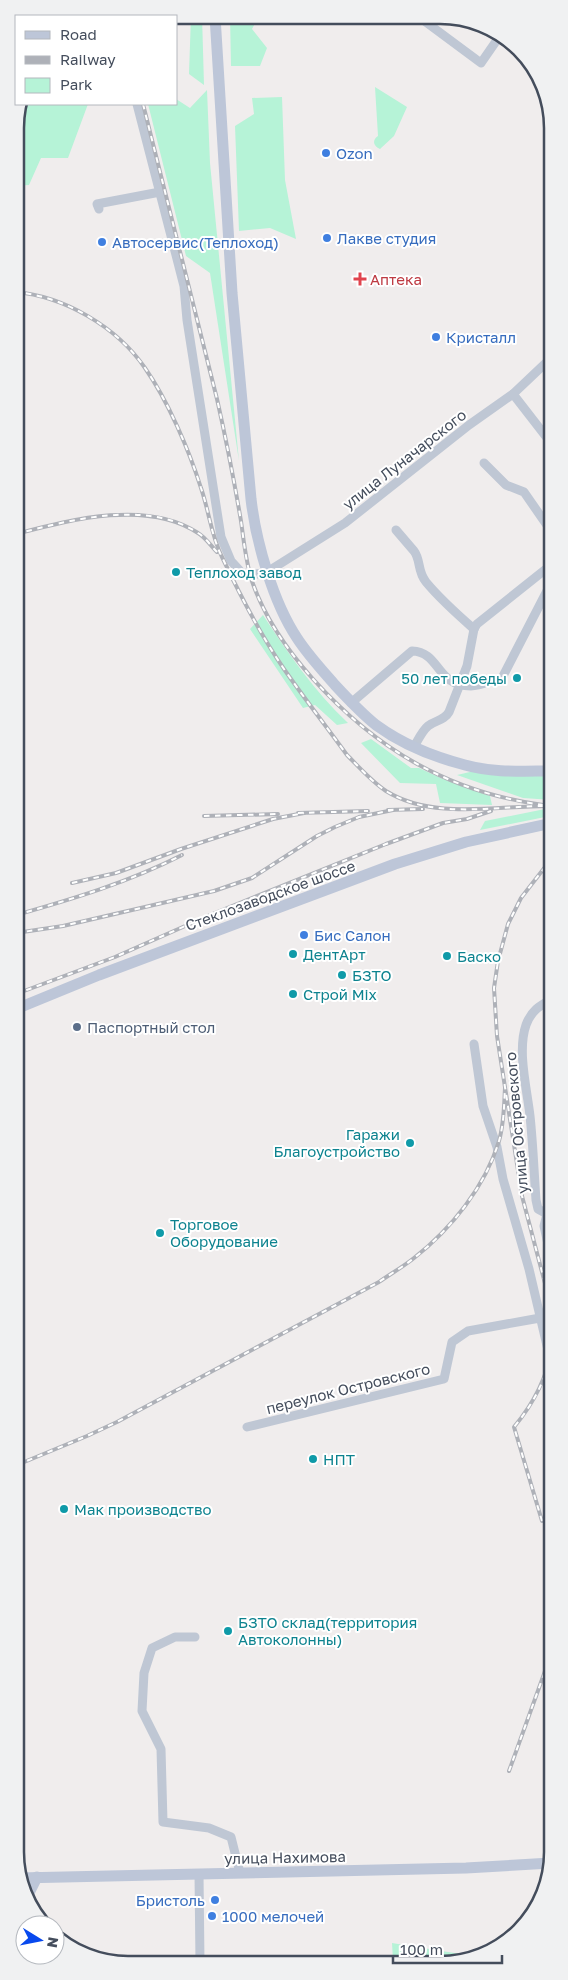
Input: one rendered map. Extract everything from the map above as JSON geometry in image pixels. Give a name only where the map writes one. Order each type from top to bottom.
[{"type":"main road","points":[[215,24],[232,293],[253,516],[267,572],[276,594],[298,640],[351,703],[376,724],[414,747],[458,763],[480,769],[544,771]]},
{"type":"main road","name":"Стеклозаводское шоссе","points":[[24,1007],[124,966],[395,864],[466,842],[544,825]]},
{"type":"main road","name":"улица Нахимова","points":[[27,1878],[466,1868],[543,1863]]},
{"type":"main road","points":[[31,1889],[37,1878]]},
{"type":"street","points":[[429,24],[481,63],[497,40]]},
{"type":"street","points":[[137,105],[184,286],[187,320],[221,537],[226,553],[242,573],[257,574],[267,572]]},
{"type":"street","points":[[99,209],[97,204],[160,192]]},
{"type":"street","name":"улица Луначарского","points":[[267,572],[345,523],[469,425],[513,394],[544,365]]},
{"type":"street","points":[[513,394],[544,434]]},
{"type":"street","points":[[484,463],[506,485],[524,492],[544,521]]},
{"type":"street","points":[[396,530],[414,551],[419,562],[419,569],[427,583],[450,609],[474,629]]},
{"type":"street","points":[[414,747],[426,728],[446,717],[467,666],[474,629],[477,624],[544,571]]},
{"type":"street","points":[[351,703],[412,651],[420,651],[428,655],[448,680],[460,685],[473,686],[502,678],[544,597]]},
{"type":"street","name":"улица Островского","points":[[544,1004],[536,1008],[526,1025],[522,1051],[530,1117],[536,1200],[538,1208],[544,1211]]},
{"type":"street","points":[[474,1044],[483,1106],[497,1147],[502,1178],[529,1269],[544,1334]]},
{"type":"street","name":"переулок Островского","points":[[247,1427],[444,1379],[452,1342],[468,1331],[540,1318]]},
{"type":"street","points":[[195,1637],[176,1637],[152,1648],[144,1673],[142,1711],[161,1749],[163,1822],[209,1828],[231,1837],[240,1873]]},
{"type":"street","points":[[199,1874],[200,1956]]},
{"type":"green space","points":[[191,24],[202,24],[204,85],[189,74]]},
{"type":"green space","points":[[230,24],[255,24],[252,29],[267,48],[260,66],[231,66]]},
{"type":"green space","points":[[375,87],[407,107],[394,136],[380,149],[374,143],[378,136]]},
{"type":"green space","points":[[207,90],[210,163],[239,461],[210,273],[186,256],[148,105],[178,105],[178,100],[190,108]]},
{"type":"green space","points":[[282,97],[285,180],[296,239],[270,228],[239,231],[235,126],[254,114],[252,98]]},
{"type":"green space","points":[[26,105],[88,105],[68,158],[41,158],[29,185],[24,185],[24,121]]},
{"type":"green space","points":[[263,615],[313,685],[348,723],[337,725],[315,705],[303,708],[250,629]]},
{"type":"green space","points":[[371,739],[411,768],[419,768],[490,796],[492,805],[440,803],[436,784],[400,783],[361,743]]},
{"type":"green space","points":[[474,771],[544,775],[544,799],[523,798],[457,775]]},
{"type":"green space","points":[[544,809],[544,817],[480,830],[485,821]]},
{"type":"green space","points":[[392,1943],[460,1954],[447,1956],[393,1956]]},
{"type":"railway","points":[[143,105],[217,399],[236,490],[249,569],[264,610],[286,646],[313,679],[337,704],[389,747],[417,764],[476,790],[509,799],[543,805]]},
{"type":"railway","points":[[24,293],[52,300],[88,316],[120,339],[145,368],[170,410],[184,442],[201,488],[218,549],[251,614],[275,656],[292,680],[347,755],[365,774],[386,791],[405,800],[425,806],[446,809],[544,806]]},
{"type":"railway","points":[[24,532],[60,523],[108,516],[156,517],[178,523],[201,535],[217,552]]},
{"type":"railway","points":[[388,810],[423,809]]},
{"type":"railway","points":[[24,932],[63,926],[214,891],[252,878],[317,836],[335,827],[359,817],[393,810]]},
{"type":"railway","points":[[298,813],[368,811]]},
{"type":"railway","points":[[24,991],[115,957],[210,915],[386,844],[443,823],[467,819],[491,811]]},
{"type":"railway","points":[[72,883],[116,873],[181,849],[273,819],[304,813]]},
{"type":"railway","points":[[204,816],[278,814]]},
{"type":"railway","points":[[24,913],[59,903],[142,874],[182,855]]},
{"type":"railway","points":[[544,868],[521,898],[508,924],[498,961],[494,988],[497,1036],[522,1196],[544,1280]]},
{"type":"railway","points":[[24,1462],[117,1422],[379,1282],[410,1261],[441,1234],[465,1206],[485,1175],[501,1135],[505,1088]]},
{"type":"railway","points":[[542,1521],[514,1427],[528,1409],[544,1378]]},
{"type":"railway","points":[[509,1771],[544,1674]]},
{"type":"place","name":"Ozon","points":[[326,153]]},
{"type":"place","name":"Лакве студия","points":[[327,238]]},
{"type":"place","name":"Автосервис(Теплоход)","points":[[102,242]]},
{"type":"place","name":"Аптека","points":[[360,279]]},
{"type":"place","name":"Кристалл","points":[[436,337]]},
{"type":"place","name":"Теплоход завод","points":[[176,572]]},
{"type":"place","name":"50 лет победы","points":[[517,678]]},
{"type":"place","name":"Бис Салон","points":[[304,935]]},
{"type":"place","name":"ДентАрт","points":[[293,954]]},
{"type":"place","name":"Баско","points":[[447,956]]},
{"type":"place","name":"БЗТО","points":[[342,975]]},
{"type":"place","name":"Строй Mix","points":[[293,994]]},
{"type":"place","name":"Паспортный стол","points":[[77,1027]]},
{"type":"place","name":"Гаражи Благоустройство","points":[[410,1143]]},
{"type":"place","name":"Торговое Оборудование","points":[[160,1233]]},
{"type":"place","name":"НПТ","points":[[313,1459]]},
{"type":"place","name":"Мак производство","points":[[64,1509]]},
{"type":"place","name":"БЗТО склад(территория Автоколонны)","points":[[228,1631]]},
{"type":"place","name":"Бристоль","points":[[215,1900]]},
{"type":"place","name":"1000 мелочей","points":[[212,1916]]}]
